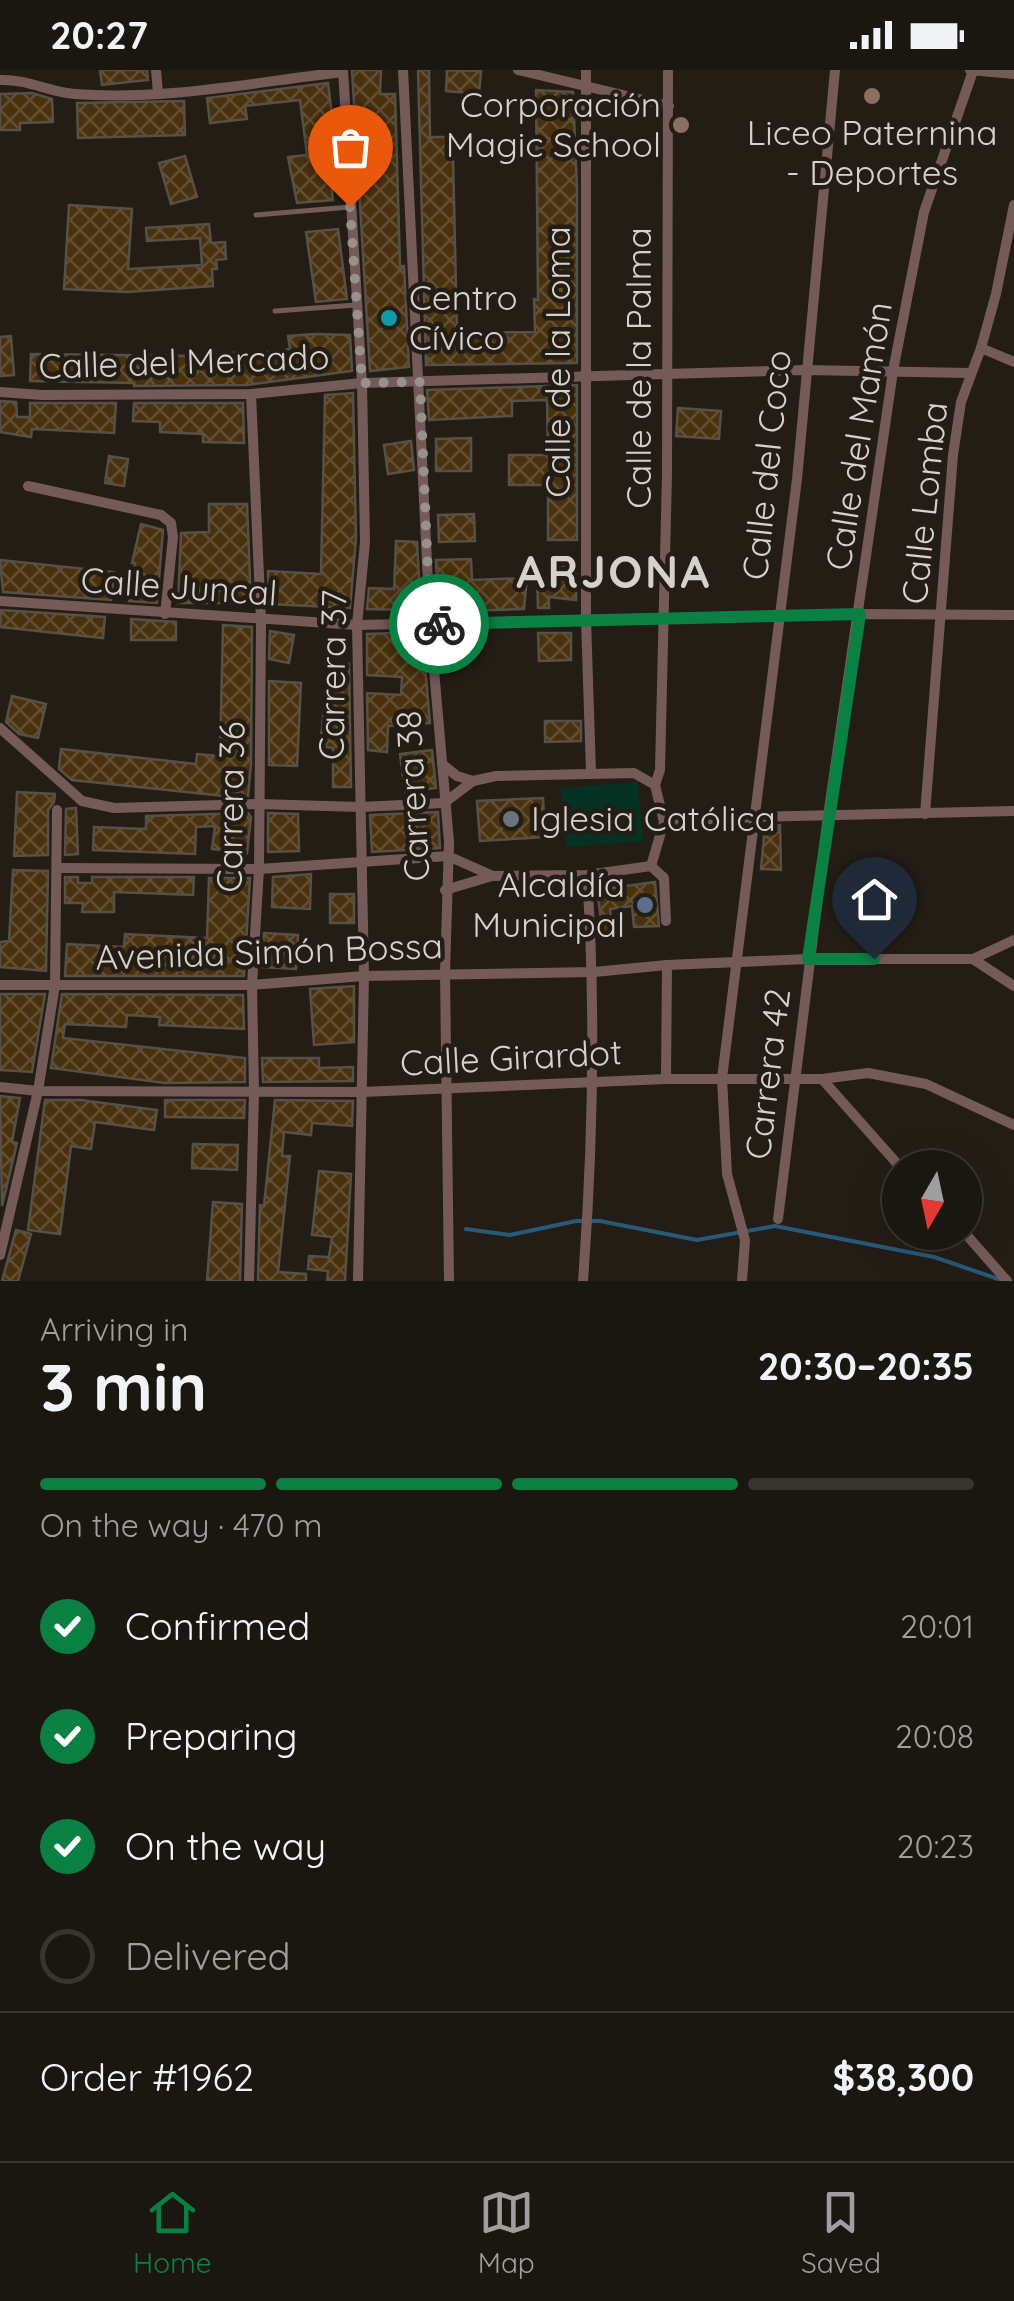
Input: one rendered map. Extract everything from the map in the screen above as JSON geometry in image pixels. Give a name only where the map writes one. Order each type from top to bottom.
[{"type":"street","points":[[156,70],[158,93]]},
{"type":"street","name":"Carrera 38","points":[[403,70],[430,624],[448,856],[445,973],[449,1281]]},
{"type":"street","points":[[518,70],[669,106]]},
{"type":"street","name":"Calle de la Loma","points":[[586,70],[586,619],[591,773]]},
{"type":"street","name":"Calle de la Palma","points":[[654,785],[660,770],[667,474],[668,70]]},
{"type":"street","name":"Calle del Coco","points":[[742,1281],[743,1232],[727,1174],[722,1078],[796,479],[835,70]]},
{"type":"street","points":[[970,70],[1014,74]]},
{"type":"street","name":"Calle del Mamón","points":[[828,816],[893,370],[924,212],[970,70]]},
{"type":"street","points":[[0,80],[17,80],[72,94],[158,93],[343,71]]},
{"type":"street","name":"Carrera 37","points":[[343,71],[362,383],[364,542],[358,625],[364,976],[358,1281]]},
{"type":"street","name":"Calle Lomba","points":[[925,814],[960,402],[996,294],[1014,205]]},
{"type":"street","points":[[981,348],[1014,362]]},
{"type":"street","name":"Calle del Mercado","points":[[0,392],[251,394],[362,383],[586,376],[806,370],[970,373]]},
{"type":"street","name":"Carrera 36","points":[[250,1281],[261,620],[251,394]]},
{"type":"street","points":[[28,486],[161,515],[171,523],[165,614]]},
{"type":"street","name":"Calle Juncal","points":[[0,601],[358,625],[860,614],[1014,615]]},
{"type":"street","points":[[0,728],[82,801],[114,808],[444,803],[473,780]]},
{"type":"street","points":[[442,764],[456,776],[473,780],[634,773],[654,785],[664,822],[650,866]]},
{"type":"street","points":[[0,1255],[38,1091],[55,985],[57,810]]},
{"type":"street","points":[[664,822],[756,816],[1014,811]]},
{"type":"street","name":"Carrera 42","points":[[778,1219],[828,816]]},
{"type":"street","points":[[58,868],[259,869],[448,856],[492,876]]},
{"type":"street","points":[[446,890],[492,876],[587,874],[650,866],[664,878],[666,922]]},
{"type":"street","points":[[583,1281],[594,1083],[594,972],[587,874]]},
{"type":"street","name":"Avenida Simón Bossa","points":[[0,985],[252,984],[445,973],[594,972],[808,959],[973,959],[1014,940]]},
{"type":"street","points":[[973,959],[1014,986]]},
{"type":"street","points":[[666,1079],[667,965]]},
{"type":"street","name":"Calle Girardot","points":[[0,1087],[38,1091],[362,1092],[666,1079],[822,1079],[868,1073],[926,1084],[1014,1124]]},
{"type":"street","points":[[822,1079],[886,1150]]},
{"type":"street","points":[[981,1250],[1007,1281]]},
{"type":"lane","points":[[256,214],[350,207]]},
{"type":"lane","points":[[274,312],[357,305]]},
{"type":"green space","points":[[638,782],[643,841],[566,847],[561,788]]},
{"type":"building","points":[[100,70],[147,70],[148,80],[102,85]]},
{"type":"building","points":[[352,70],[381,70],[380,94],[395,94],[400,266],[404,266],[409,367],[370,371]]},
{"type":"building","points":[[418,70],[429,70],[430,137],[446,137],[446,156],[453,156],[457,333],[535,332],[536,90],[573,92],[577,363],[426,365]]},
{"type":"building","points":[[447,70],[481,71],[479,94],[446,91]]},
{"type":"building","points":[[328,83],[340,180],[331,181],[333,200],[297,203],[288,157],[307,155],[300,100],[245,106],[247,119],[210,123],[207,98]]},
{"type":"building","points":[[32,93],[52,99],[53,122],[20,123],[20,130],[0,130],[0,94]]},
{"type":"building","points":[[184,101],[185,135],[78,138],[77,103]]},
{"type":"building","points":[[185,156],[197,197],[171,204],[159,163]]},
{"type":"building","points":[[69,205],[132,209],[128,269],[202,265],[200,238],[147,241],[146,228],[209,224],[211,243],[225,242],[226,259],[216,260],[213,286],[127,292],[64,289]]},
{"type":"building","points":[[338,229],[347,299],[316,302],[306,232]]},
{"type":"building","points":[[350,335],[352,371],[247,385],[134,386],[30,381],[31,354],[242,355],[290,349],[288,336]]},
{"type":"building","points":[[11,336],[14,375],[0,376],[0,337]]},
{"type":"building","points":[[577,385],[577,540],[548,540],[548,485],[509,485],[509,455],[548,455],[547,400],[512,401],[512,416],[429,420],[427,390]]},
{"type":"building","points":[[353,393],[356,538],[350,608],[269,604],[268,571],[321,574],[325,395]]},
{"type":"building","points":[[0,401],[16,402],[17,417],[30,417],[30,403],[116,403],[114,433],[32,429],[31,437],[0,432]]},
{"type":"building","points":[[134,403],[243,403],[244,443],[203,442],[203,434],[160,432],[160,422],[133,421]]},
{"type":"building","points":[[678,408],[721,411],[719,439],[676,436]]},
{"type":"building","points":[[471,438],[471,471],[436,471],[436,439]]},
{"type":"building","points":[[411,441],[414,470],[388,474],[384,445]]},
{"type":"building","points":[[109,456],[128,459],[124,486],[105,483]]},
{"type":"building","points":[[209,504],[247,504],[251,603],[178,603],[181,533],[209,532]]},
{"type":"building","points":[[474,514],[475,541],[439,542],[438,515]]},
{"type":"building","points":[[141,524],[163,530],[157,603],[129,601]]},
{"type":"building","points":[[396,541],[417,542],[421,615],[404,615],[404,610],[367,609],[369,588],[394,589]]},
{"type":"building","points":[[556,557],[577,560],[576,600],[549,597],[549,608],[538,608],[537,578],[553,577]]},
{"type":"building","points":[[471,559],[472,580],[527,578],[524,609],[438,612],[436,560]]},
{"type":"building","points":[[0,560],[114,572],[111,600],[3,592]]},
{"type":"building","points":[[1,610],[105,617],[103,638],[0,627]]},
{"type":"building","points":[[131,619],[176,622],[176,640],[131,640]]},
{"type":"building","points":[[223,625],[252,627],[248,796],[72,780],[59,769],[61,749],[196,764],[197,754],[220,756]]},
{"type":"building","points":[[270,631],[294,635],[289,663],[269,659]]},
{"type":"building","points":[[422,632],[430,723],[388,726],[387,752],[368,750],[367,693],[401,695],[402,677],[367,675],[367,634]]},
{"type":"building","points":[[538,633],[571,633],[571,660],[539,661]]},
{"type":"building","points":[[329,662],[349,664],[351,787],[333,787],[333,748],[320,746]]},
{"type":"building","points":[[269,681],[301,683],[297,766],[269,765]]},
{"type":"building","points":[[12,696],[46,704],[38,738],[19,734],[6,722]]},
{"type":"building","points":[[545,721],[581,721],[581,741],[545,742]]},
{"type":"building","points":[[432,750],[436,788],[405,792],[400,754]]},
{"type":"building","points":[[17,792],[55,794],[48,810],[48,855],[14,856]]},
{"type":"building","name":"Iglesia Católica","points":[[543,798],[545,837],[480,841],[477,801]]},
{"type":"building","points":[[76,808],[78,854],[65,855],[66,809]]},
{"type":"building","points":[[438,812],[440,848],[372,852],[370,815]]},
{"type":"building","points":[[248,813],[251,817],[247,853],[212,849],[215,826],[196,827],[195,854],[93,850],[94,827],[146,829],[146,816]]},
{"type":"building","points":[[268,813],[298,814],[299,851],[268,852]]},
{"type":"building","points":[[780,825],[781,870],[761,869],[765,826]]},
{"type":"building","points":[[13,870],[48,871],[46,971],[0,967],[0,942],[9,941]]},
{"type":"building","points":[[311,874],[310,909],[272,907],[273,877]]},
{"type":"building","points":[[65,877],[78,877],[78,883],[92,883],[92,877],[194,877],[193,895],[114,892],[114,912],[82,912],[83,903],[65,903]]},
{"type":"building","points":[[209,878],[250,878],[244,976],[65,976],[67,944],[124,947],[125,934],[207,938]]},
{"type":"building","points":[[655,882],[659,926],[634,927],[632,906],[610,909],[613,933],[603,934],[597,890]]},
{"type":"building","points":[[330,894],[354,894],[354,923],[330,923]]},
{"type":"building","points":[[264,933],[298,935],[296,969],[262,967]]},
{"type":"building","points":[[354,986],[354,1042],[314,1045],[310,989]]},
{"type":"building","points":[[0,994],[45,994],[32,1072],[0,1070]]},
{"type":"building","points":[[62,994],[243,995],[244,1029],[159,1025],[160,1017],[127,1015],[126,1027],[65,1024],[63,1038],[245,1058],[245,1082],[165,1083],[51,1068]]},
{"type":"building","points":[[262,1058],[319,1058],[319,1068],[353,1067],[353,1081],[263,1082]]},
{"type":"building","points":[[0,1096],[20,1098],[12,1142],[17,1143],[2,1206]]},
{"type":"building","points":[[45,1100],[81,1100],[157,1110],[154,1130],[95,1122],[91,1149],[71,1146],[60,1234],[28,1230]]},
{"type":"building","points":[[165,1100],[245,1100],[244,1118],[165,1117]]},
{"type":"building","points":[[275,1100],[353,1101],[352,1126],[312,1123],[311,1135],[284,1132],[282,1156],[290,1156],[278,1272],[306,1274],[306,1281],[258,1281],[260,1205],[264,1206]]},
{"type":"building","points":[[193,1144],[238,1145],[237,1170],[192,1168]]},
{"type":"building","points":[[319,1171],[351,1174],[345,1281],[327,1281],[328,1271],[308,1269],[309,1256],[329,1257],[332,1237],[312,1235]]},
{"type":"building","points":[[213,1202],[242,1204],[240,1281],[207,1281]]},
{"type":"building","points":[[16,1230],[31,1234],[18,1281],[2,1281]]},
{"type":"waterway","points":[[466,1229],[510,1235],[576,1221],[600,1221],[697,1240],[775,1226],[934,1257],[1001,1280]]},
{"type":"way so far","points":[[350,207],[362,383],[420,382],[430,624],[439,624]]},
{"type":"place","name":"Liceo Paternina - Deportes","points":[[872,96]]},
{"type":"place","name":"Corporación Magic School","points":[[681,125]]},
{"type":"place","name":"Centro Cívico","points":[[389,318]]},
{"type":"place","name":"Iglesia Católica","points":[[511,819]]},
{"type":"place","name":"Alcaldía Municipal","points":[[645,905]]},
{"type":"district","name":"ARJONA","points":[[614,572]]},
{"type":"route","points":[[439,624],[860,614],[808,959],[874,959]]}]
